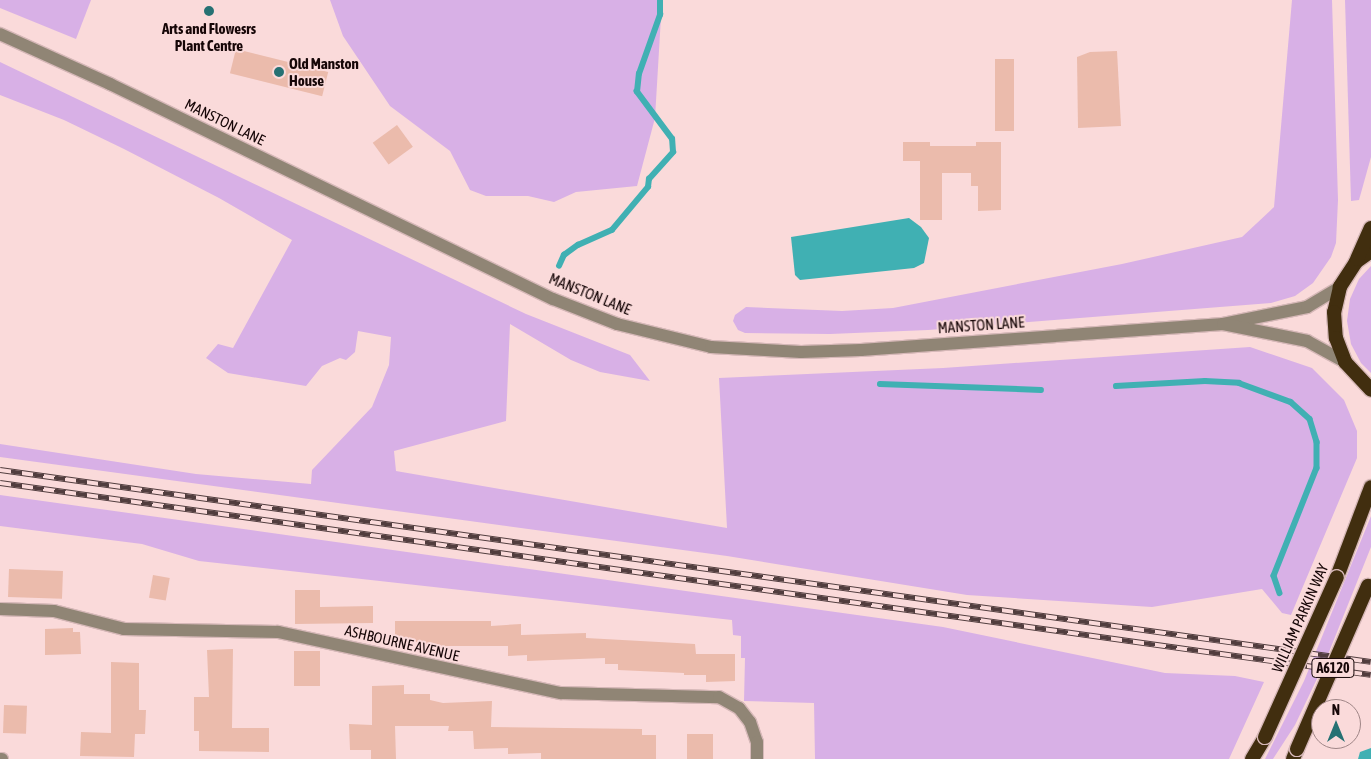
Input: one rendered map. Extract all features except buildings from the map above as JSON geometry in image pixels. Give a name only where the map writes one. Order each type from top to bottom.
[{"type":"highway","points":[[1371,228],[1356,262],[1340,287],[1334,312],[1336,338],[1345,362],[1371,391]]},
{"type":"highway","points":[[1356,262],[1371,250]]},
{"type":"highway","name":"WILLIAM PARKIN WAY","points":[[1252,759],[1265,737],[1337,577],[1371,487]]},
{"type":"highway","name":"A6120","points":[[1295,754],[1370,583]]},
{"type":"street","name":"MANSTON LANE","points":[[0,34],[110,84],[553,299],[617,324],[671,339],[741,350],[801,352],[1222,324],[1306,306],[1340,287]]},
{"type":"street","name":"MANSTON LANE","points":[[1222,324],[1308,341],[1345,362]]},
{"type":"street","name":"ASHBOURNE AVENUE","points":[[0,610],[54,611],[124,629],[278,632],[562,693],[719,697],[739,708],[750,722],[757,742],[757,759]]},
{"type":"shaded area","points":[[0,0],[91,0],[76,39],[0,8]]},
{"type":"shaded area","points":[[330,0],[662,0],[655,118],[637,186],[576,192],[554,202],[528,196],[486,196],[470,190],[450,151],[390,106],[343,36]]},
{"type":"shaded area","points":[[1292,0],[1332,0],[1338,200],[1336,243],[1331,257],[1313,283],[1295,296],[1271,303],[928,330],[830,334],[745,333],[738,330],[733,321],[735,315],[746,307],[842,311],[893,308],[1122,264],[1242,237],[1274,207]]},
{"type":"shaded area","points":[[1345,0],[1371,0],[1371,157],[1359,200],[1351,201]]},
{"type":"shaded area","points":[[0,62],[526,314],[630,355],[650,381],[600,372],[571,360],[510,324],[506,421],[394,451],[396,471],[727,528],[719,378],[943,368],[1250,347],[1312,368],[1344,400],[1357,431],[1357,458],[1291,615],[1282,613],[1262,589],[1152,607],[967,595],[727,556],[0,457],[0,444],[196,474],[311,484],[312,470],[372,407],[389,365],[391,337],[358,331],[355,352],[346,360],[340,358],[322,366],[306,386],[228,373],[206,358],[218,344],[233,348],[292,240],[219,198],[124,149],[64,120],[0,95]]},
{"type":"shaded area","points":[[1371,266],[1371,373],[1361,363],[1351,344],[1347,321],[1350,299],[1359,279]]},
{"type":"shaded area","points":[[0,495],[943,627],[1165,673],[1235,676],[1264,682],[1229,759],[815,759],[814,703],[744,701],[745,658],[741,658],[741,636],[733,635],[732,620],[199,561],[142,544],[0,526]]},
{"type":"shaded area","points":[[1371,516],[1371,547],[1325,662],[1295,725],[1273,759],[1265,759],[1304,681]]},
{"type":"water","points":[[909,218],[921,227],[929,238],[924,263],[914,268],[800,280],[795,275],[791,237]]},
{"type":"water","points":[[1371,748],[1371,759],[1358,759],[1360,752]]},
{"type":"waterway","points":[[559,266],[564,255],[578,245],[612,230],[648,187],[649,179],[673,152],[672,139],[637,92],[639,74],[660,15],[660,0]]},
{"type":"waterway","points":[[1116,386],[1205,381],[1239,383],[1291,402],[1310,419],[1317,442],[1317,468],[1274,576],[1280,593]]},
{"type":"waterway","points":[[880,384],[1041,390]]},
{"type":"railway","points":[[0,470],[1371,662]]},
{"type":"railway","points":[[0,483],[1371,675]]},
{"type":"place","name":"Arts and Flowesrs Plant Centre","points":[[209,11]]},
{"type":"place","name":"Old Manston House","points":[[279,72]]}]
